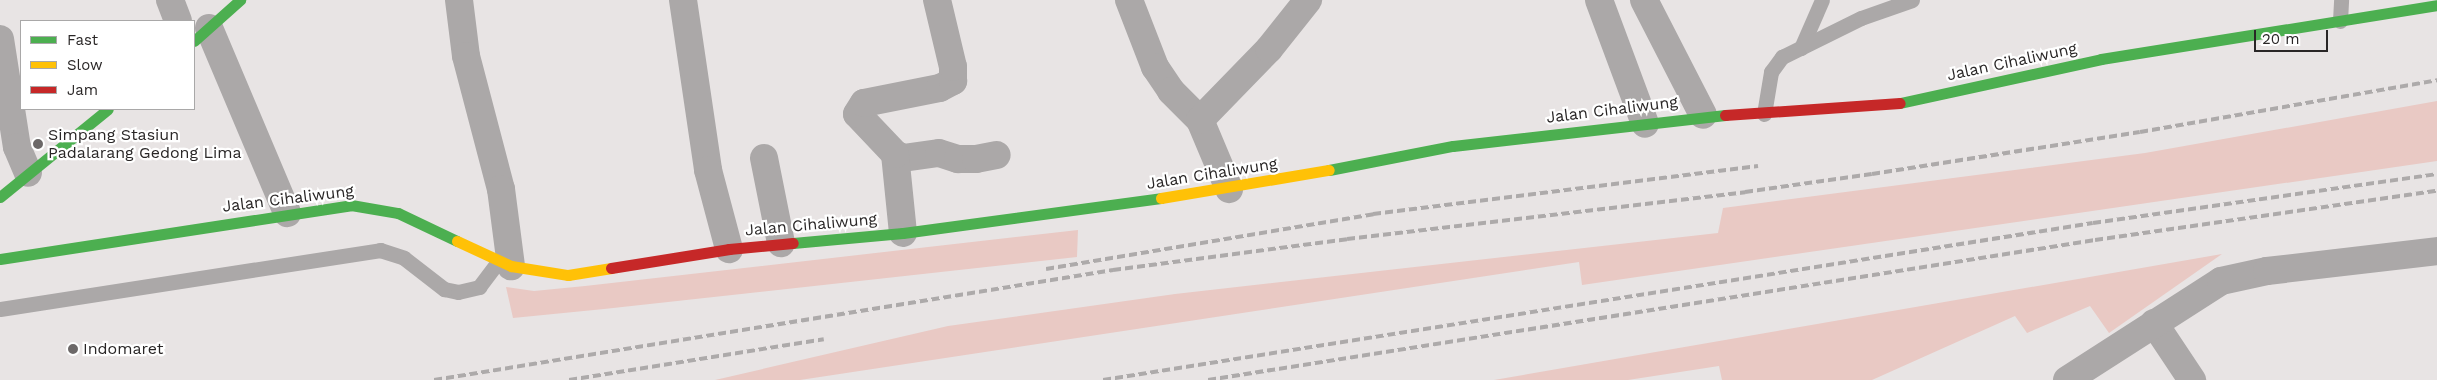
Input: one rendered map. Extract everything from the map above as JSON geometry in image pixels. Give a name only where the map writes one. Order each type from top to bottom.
[{"type":"main road","points":[[201,34],[240,0]]},
{"type":"main road","name":"Jalan Cihaliwung","points":[[0,259],[287,213],[351,205],[398,213],[505,264],[568,275],[729,249],[903,233],[1229,189],[1453,146],[1645,124],[1703,114],[1764,114],[1907,102],[2101,59],[2437,5]]},
{"type":"main road","points":[[0,197],[107,110]]},
{"type":"street","points":[[170,0],[178,20]]},
{"type":"street","points":[[459,0],[466,56],[501,189],[505,264]]},
{"type":"street","points":[[937,0],[953,67],[953,81],[940,88],[864,103],[857,114],[895,154],[903,158],[939,153],[958,159],[976,159],[997,155]]},
{"type":"street","points":[[1129,0],[1155,67],[1171,91],[1200,120],[1229,189]]},
{"type":"street","points":[[1200,120],[1269,49],[1308,0]]},
{"type":"street","points":[[1599,0],[1645,124]]},
{"type":"street","points":[[1644,0],[1703,114]]},
{"type":"street","points":[[686,6],[708,170],[729,249]]},
{"type":"street","points":[[201,34],[287,213]]},
{"type":"street","points":[[0,39],[17,147],[28,173]]},
{"type":"street","points":[[895,154],[903,233]]},
{"type":"street","points":[[764,158],[781,243]]},
{"type":"street","points":[[2067,380],[2221,282],[2276,270],[2437,251]]},
{"type":"street","points":[[2154,323],[2192,380]]},
{"type":"lane","points":[[1802,48],[1822,0]]},
{"type":"lane","points":[[1764,114],[1774,64],[1861,18],[1912,0]]},
{"type":"lane","points":[[2340,21],[2341,0]]},
{"type":"lane","points":[[0,309],[380,250],[404,258],[444,289],[463,291],[479,288],[505,264]]},
{"type":"shaded area","points":[[2437,101],[2437,161],[1582,285],[1579,262],[800,380],[715,380],[948,326],[1175,294],[1718,233],[1723,208],[2145,153]]},
{"type":"shaded area","points":[[1078,230],[1077,257],[604,309],[513,318],[506,287],[534,291],[585,286]]},
{"type":"shaded area","points":[[2222,254],[2109,333],[2090,306],[2027,333],[2015,316],[1872,380],[1722,380],[1719,366],[1628,380],[1494,380]]},
{"type":"railway","points":[[434,380],[1113,270],[1347,239],[1745,192],[1872,174],[2140,132],[2437,80]]},
{"type":"railway","points":[[1046,269],[1373,214],[1758,166]]},
{"type":"railway","points":[[1103,380],[2093,223],[2437,174]]},
{"type":"railway","points":[[1208,380],[2095,240],[2437,191]]},
{"type":"railway","points":[[569,380],[824,339]]},
{"type":"traffic: fast","points":[[195,40],[240,0]]},
{"type":"traffic: fast","points":[[1900,103],[2101,59],[2437,5]]},
{"type":"traffic: fast","points":[[0,197],[107,110]]},
{"type":"traffic: fast","points":[[1329,170],[1453,146],[1725,115]]},
{"type":"traffic: fast","points":[[793,243],[903,233],[1161,198]]},
{"type":"traffic: fast","points":[[0,259],[351,205],[398,213],[457,241]]},
{"type":"traffic: slow","points":[[1161,198],[1329,170]]},
{"type":"traffic: slow","points":[[457,241],[511,266],[568,275],[611,268]]},
{"type":"traffic: jam","points":[[1725,115],[1900,103]]},
{"type":"traffic: jam","points":[[611,268],[729,249],[793,243]]},
{"type":"place","name":"Simpang Stasiun Padalarang Gedong Lima","points":[[38,144]]},
{"type":"place","name":"Indomaret","points":[[73,349]]}]
